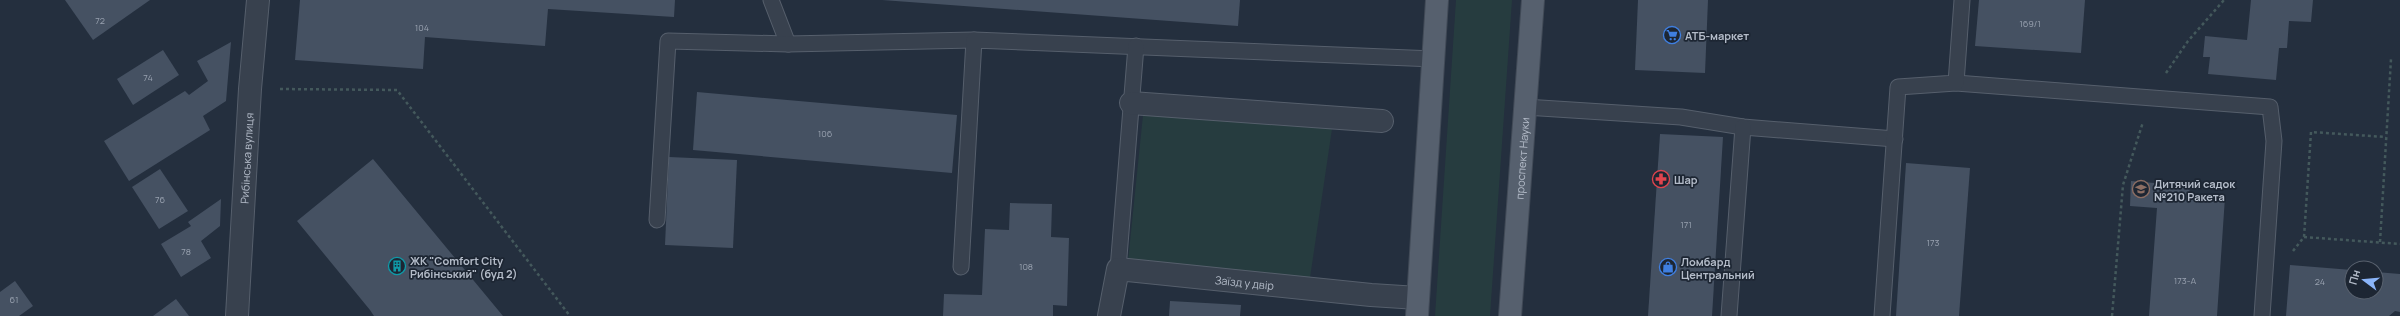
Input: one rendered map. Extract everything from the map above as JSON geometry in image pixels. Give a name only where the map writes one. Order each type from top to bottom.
[{"type":"main road","points":[[1418,307],[1437,0]]},
{"type":"main road","name":"проспект Науки","points":[[1510,316],[1533,0]]},
{"type":"street","name":"Рибінська вулиця","points":[[237,316],[250,89],[258,0]]},
{"type":"street","points":[[1131,103],[1382,121]]},
{"type":"street","points":[[1109,316],[1118,269]]},
{"type":"street","name":"Заїзд у двір","points":[[1118,269],[1371,295],[1418,307]]},
{"type":"lane","points":[[771,0],[788,44]]},
{"type":"lane","points":[[1956,83],[1962,0]]},
{"type":"lane","points":[[961,267],[974,40]]},
{"type":"lane","points":[[657,220],[668,41],[788,44],[974,40],[1434,59]]},
{"type":"lane","points":[[1118,269],[1136,46]]},
{"type":"lane","points":[[1882,316],[1898,87],[1956,83],[2270,106],[2274,141],[2262,316]]},
{"type":"lane","points":[[1525,107],[1681,117],[1743,127],[1895,139]]},
{"type":"lane","points":[[1729,316],[1743,127]]},
{"type":"path","points":[[2112,316],[2123,185],[2149,98],[2188,41],[2224,0]]},
{"type":"path","points":[[2380,242],[2390,59]]},
{"type":"path","points":[[250,89],[397,90],[570,316]]},
{"type":"path","points":[[2386,137],[2312,132],[2304,237],[2400,244]]},
{"type":"green space","points":[[1456,0],[1512,0],[1490,316],[1435,316]]},
{"type":"green space","points":[[1143,115],[1332,129],[1310,278],[1128,261]]},
{"type":"building","points":[[65,0],[150,0],[93,40]]},
{"type":"building","points":[[300,0],[675,0],[674,17],[548,9],[545,46],[425,37],[423,69],[295,60]]},
{"type":"building","points":[[882,0],[1240,0],[1238,26]]},
{"type":"building","name":"АТБ-маркет","points":[[1638,0],[1708,0],[1705,73],[1635,70]]},
{"type":"building","points":[[1979,0],[2085,0],[2081,53],[1975,46]]},
{"type":"building","points":[[2251,0],[2313,0],[2311,22],[2289,21],[2287,48],[2279,48],[2276,80],[2208,74],[2210,57],[2203,57],[2205,36],[2247,40]]},
{"type":"building","points":[[231,42],[226,101],[203,116],[210,130],[129,181],[104,141],[185,91],[189,95],[208,81],[197,61]]},
{"type":"building","points":[[163,50],[179,75],[133,105],[117,79]]},
{"type":"building","points":[[697,92],[957,115],[952,173],[693,150]]},
{"type":"building","points":[[1660,134],[1723,137],[1712,316],[1648,316]]},
{"type":"building","points":[[669,157],[737,160],[733,248],[665,245]]},
{"type":"building","name":"ЖК \"Comfort City Рибінський\" (буд 2)","points":[[373,159],[503,316],[374,316],[297,221]]},
{"type":"building","points":[[1906,163],[1970,168],[1959,316],[1896,316]]},
{"type":"building","points":[[160,169],[188,211],[159,229],[132,187]]},
{"type":"building","points":[[2131,181],[2190,186],[2189,195],[2225,197],[2217,316],[2149,316],[2157,208],[2130,206]]},
{"type":"building","points":[[221,199],[220,226],[201,241],[211,258],[181,277],[161,244],[191,226],[188,222]]},
{"type":"building","points":[[1010,203],[1052,204],[1051,237],[1069,238],[1067,306],[1053,305],[1053,316],[943,316],[944,294],[982,295],[985,229],[1009,230]]},
{"type":"building","points":[[2290,265],[2344,269],[2344,300],[2384,300],[2384,273],[2400,274],[2400,312],[2395,311],[2389,316],[2286,316]]},
{"type":"building","points":[[15,281],[33,306],[19,316],[0,316],[0,292]]},
{"type":"building","points":[[176,299],[189,316],[153,316]]},
{"type":"building","points":[[1170,301],[1241,305],[1240,316],[1169,316]]},
{"type":"place","name":"АТБ-маркет","points":[[1672,35]]},
{"type":"place","name":"Шар","points":[[1661,179]]},
{"type":"place","name":"Дитячий садок №210 Ракета","points":[[2141,189]]},
{"type":"place","name":"ЖК \"Comfort City Рибінський\" (буд 2)","points":[[397,266]]},
{"type":"place","name":"Ломбард Центральний","points":[[1668,267]]}]
